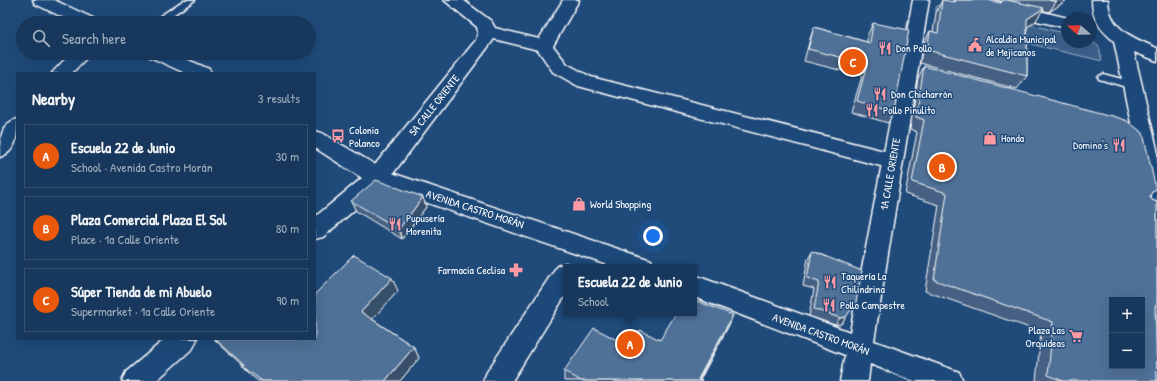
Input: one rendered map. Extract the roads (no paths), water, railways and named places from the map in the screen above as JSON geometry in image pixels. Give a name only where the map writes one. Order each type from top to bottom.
[{"type":"street","points":[[41,0],[74,16]]},
{"type":"street","points":[[453,0],[485,25],[487,32],[544,46],[560,68],[585,82],[892,161]]},
{"type":"street","points":[[544,46],[571,0]]},
{"type":"street","name":"1A CALLE ORIENTE","points":[[854,381],[892,161],[917,70],[921,0]]},
{"type":"street","points":[[972,0],[1061,22]]},
{"type":"street","points":[[1100,0],[1100,13],[1104,20],[1122,37],[1157,196]]},
{"type":"street","points":[[1097,31],[1122,37],[1157,55]]},
{"type":"street","name":"5A CALLE ORIENTE","points":[[316,229],[378,177],[484,41],[487,32]]},
{"type":"street","points":[[62,72],[75,60]]},
{"type":"street","points":[[172,60],[200,72]]},
{"type":"street","points":[[1120,124],[1143,131]]},
{"type":"street","points":[[0,149],[16,127]]},
{"type":"street","name":"AVENIDA CASTRO MORÁN","points":[[316,139],[378,177],[634,264]]},
{"type":"street","points":[[572,264],[584,246]]},
{"type":"street","points":[[497,381],[563,278]]},
{"type":"street","name":"AVENIDA CASTRO MORÁN","points":[[697,287],[949,381]]},
{"type":"street","points":[[136,381],[183,340]]},
{"type":"lane","points":[[166,16],[190,0]]},
{"type":"lane","points":[[1103,77],[1133,84]]},
{"type":"place","name":"Alcaldía Municipal de Mejicanos","points":[[975,45]]},
{"type":"place","name":"Don Pollo","points":[[885,48]]},
{"type":"place","name":"Súper Tienda de mi Abuelo","points":[[853,62]]},
{"type":"place","name":"Don Chicharrón","points":[[880,94]]},
{"type":"place","name":"Pollo Pinulito","points":[[872,110]]},
{"type":"place","name":"Colonia Polanco","points":[[338,136]]},
{"type":"place","name":"Honda","points":[[990,138]]},
{"type":"place","name":"Domino's","points":[[1119,145]]},
{"type":"place","name":"Plaza Comercial Plaza El Sol","points":[[942,167]]},
{"type":"place","name":"World Shopping","points":[[579,204]]},
{"type":"place","name":"Pupusería Morenita","points":[[395,224]]},
{"type":"place","name":"Farmacia Ceclisa","points":[[516,270]]},
{"type":"place","name":"Taquería La Chilindrina","points":[[830,282]]},
{"type":"place","name":"Pollo Campestre","points":[[829,305]]},
{"type":"place","name":"Plaza Las Orquídeas","points":[[1076,336]]},
{"type":"place","name":"Escuela 22 de Junio","points":[[630,344]]}]
